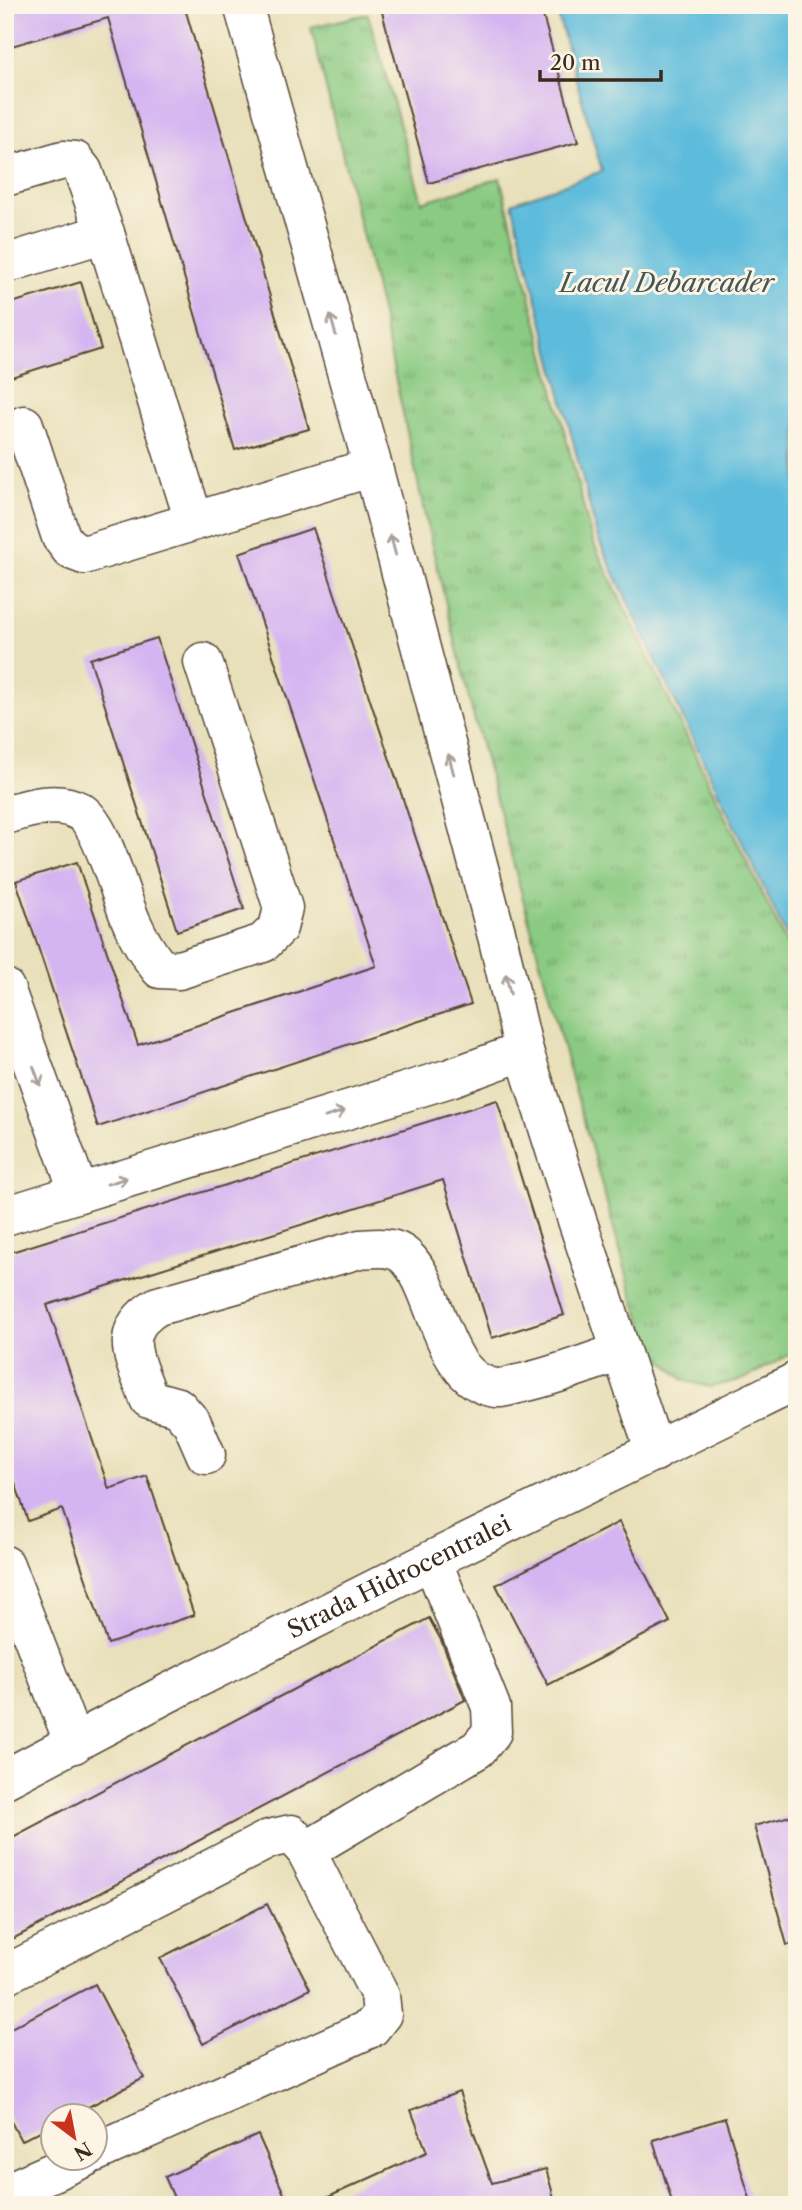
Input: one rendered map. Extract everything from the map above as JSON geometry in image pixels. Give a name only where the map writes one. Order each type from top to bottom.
[{"type":"street","points":[[243,5],[373,467],[498,940],[524,1051],[620,1352],[655,1452]]},
{"type":"street","points":[[5,177],[64,160],[75,161],[83,171],[105,233],[194,521]]},
{"type":"street","points":[[5,264],[105,233]]},
{"type":"street","points":[[24,425],[61,537],[71,550],[84,555],[373,467]]},
{"type":"street","points":[[5,815],[59,804],[82,811],[97,830],[132,924],[148,954],[160,969],[179,970],[263,943],[278,929],[284,908],[203,662]]},
{"type":"street","points":[[5,988],[79,1193]]},
{"type":"street","points":[[5,1216],[437,1082],[524,1051]]},
{"type":"street","points":[[206,1455],[192,1423],[178,1407],[149,1399],[131,1349],[132,1331],[143,1315],[158,1307],[360,1249],[385,1248],[405,1255],[415,1269],[458,1363],[477,1381],[498,1388],[537,1380],[620,1352]]},
{"type":"street","name":"Strada Hidrocentralei","points":[[5,1779],[166,1694],[432,1560],[797,1381]]},
{"type":"street","points":[[306,1851],[478,1749],[492,1732],[491,1707],[432,1560]]},
{"type":"street","points":[[5,1565],[74,1744]]},
{"type":"street","points":[[5,1975],[269,1839],[291,1834],[306,1851],[380,1995],[382,2014],[371,2028],[108,2147]]},
{"type":"street","points":[[5,2193],[52,2172]]},
{"type":"green space","points":[[368,14],[422,202],[500,178],[592,540],[797,966],[797,1351],[744,1379],[710,1387],[683,1380],[652,1349],[634,1300],[564,1050],[470,703],[427,525],[380,306],[311,27]]},
{"type":"water","name":"Lacul Debarcader","points":[[555,5],[797,5],[797,958],[598,539],[512,203],[602,171]]},
{"type":"building","points":[[5,5],[184,5],[309,429],[235,450],[108,18],[5,48]]},
{"type":"building","points":[[406,5],[540,5],[578,142],[429,183],[382,12]]},
{"type":"building","points":[[81,282],[101,349],[5,379],[5,305]]},
{"type":"building","points":[[313,528],[471,1004],[98,1127],[16,881],[77,862],[138,1045],[376,966],[239,553]]},
{"type":"building","points":[[157,638],[244,909],[177,931],[90,659]]},
{"type":"building","points":[[497,1100],[564,1315],[492,1338],[443,1180],[47,1305],[109,1489],[147,1476],[194,1615],[108,1644],[62,1509],[28,1521],[5,1453],[5,1254]]},
{"type":"building","points":[[619,1522],[670,1622],[548,1685],[496,1585]]},
{"type":"building","points":[[429,1618],[441,1640],[465,1700],[5,1943],[5,1841]]},
{"type":"building","points":[[797,1814],[797,1944],[787,1945],[754,1826]]},
{"type":"building","points":[[267,1904],[310,1989],[203,2044],[160,1958]]},
{"type":"building","points":[[95,1984],[144,2078],[98,2102],[38,2102],[38,2132],[21,2141],[5,2110],[5,2031]]},
{"type":"building","points":[[459,2092],[492,2183],[546,2169],[556,2205],[311,2205],[427,2152],[411,2110]]},
{"type":"building","points":[[725,2118],[752,2205],[673,2205],[653,2140]]},
{"type":"building","points":[[258,2135],[289,2205],[177,2205],[165,2177]]}]
